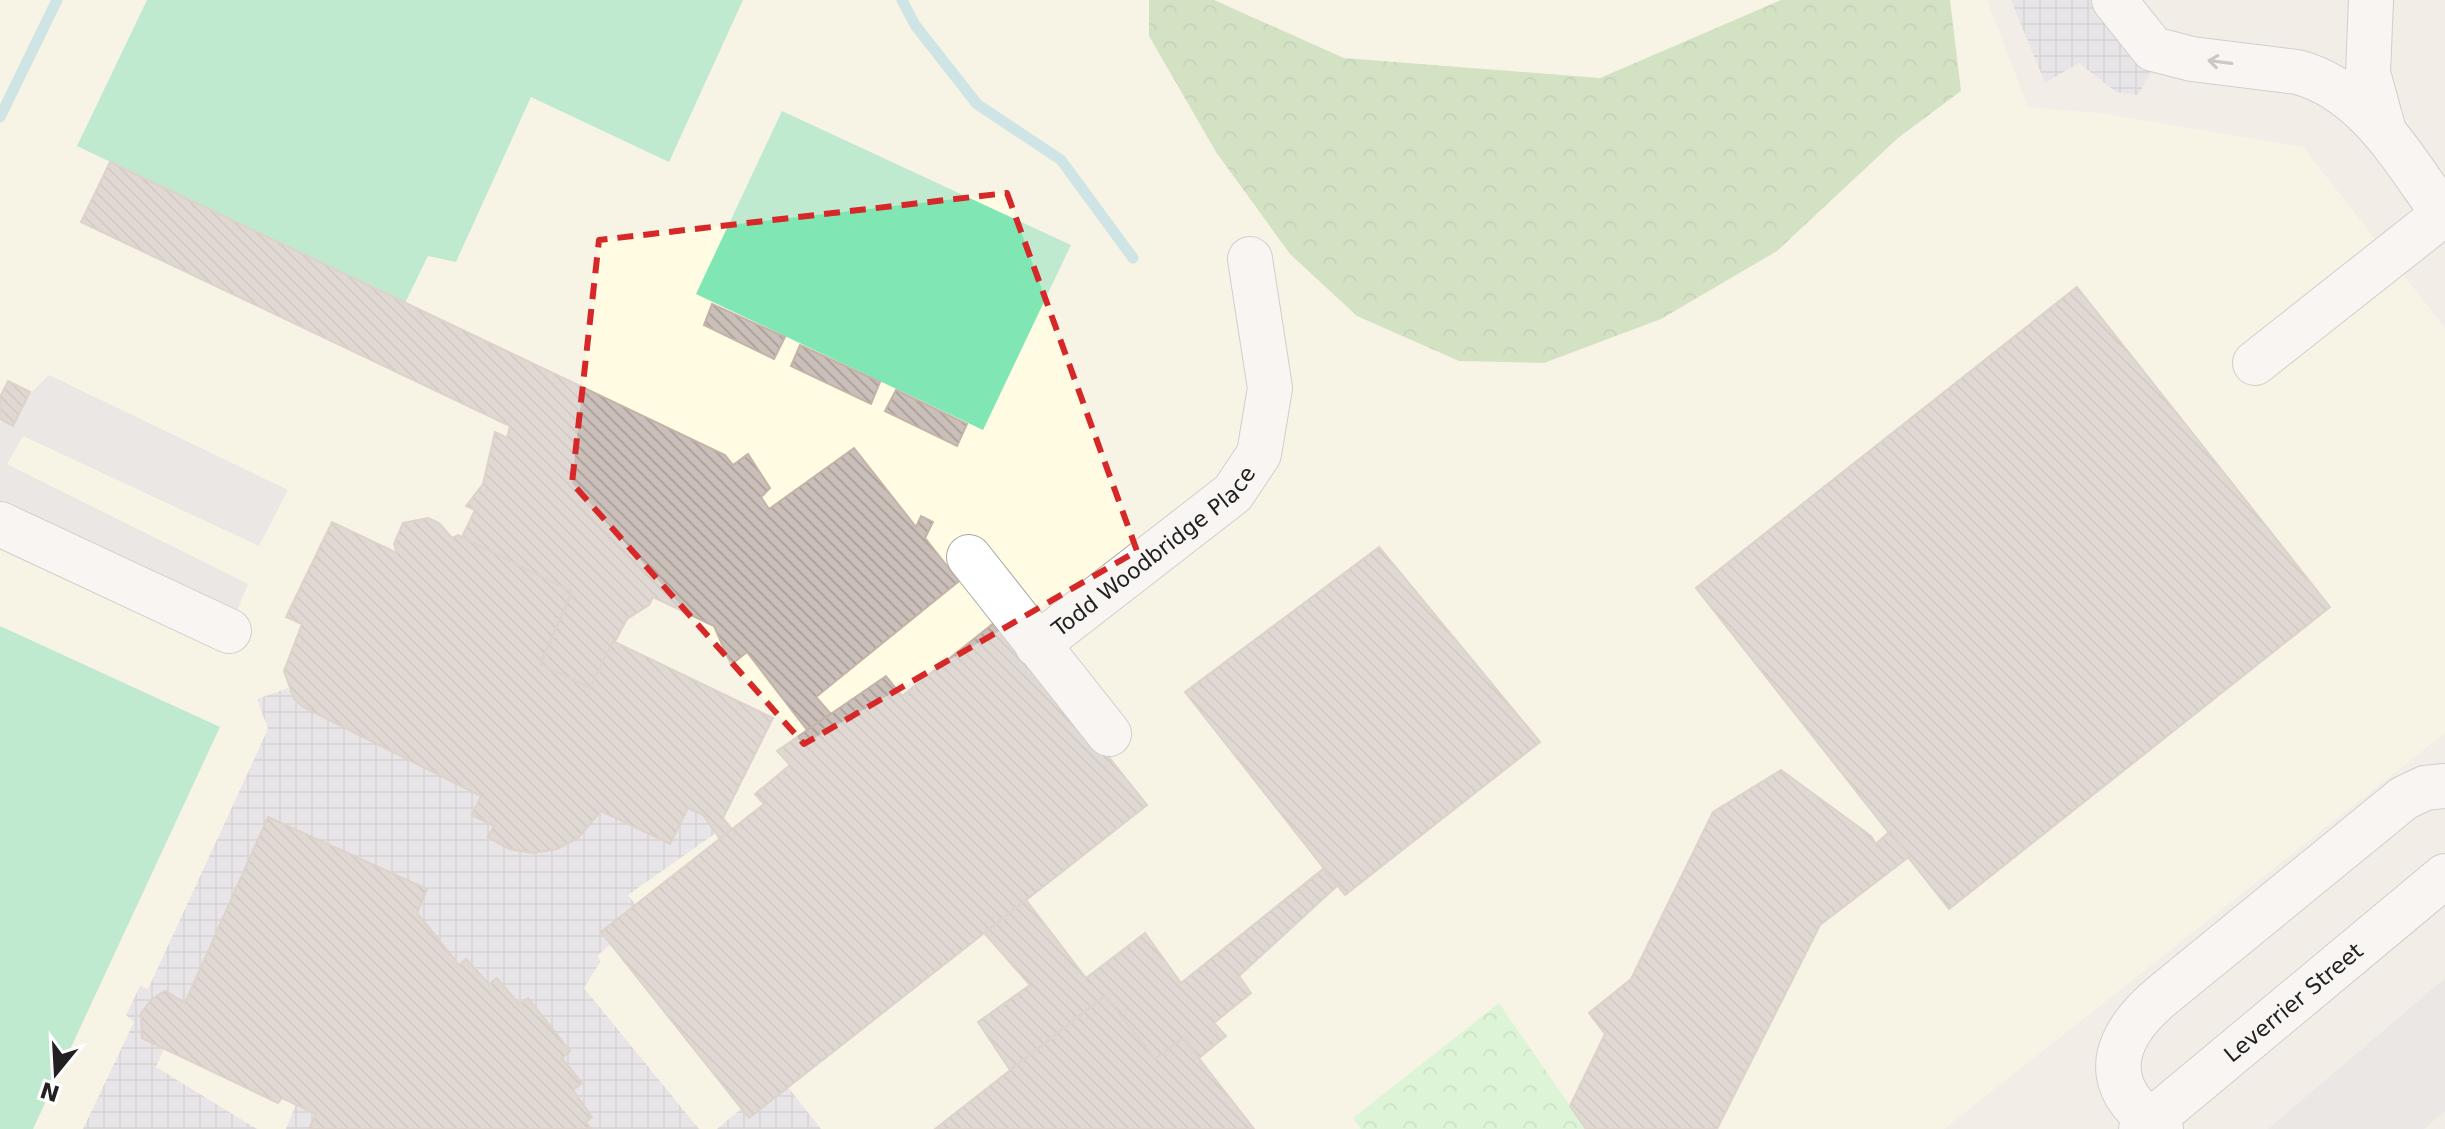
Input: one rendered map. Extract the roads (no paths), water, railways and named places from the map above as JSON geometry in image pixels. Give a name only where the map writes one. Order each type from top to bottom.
[{"type":"street","points":[[2114,0],[2153,49],[2192,59],[2297,72],[2314,77],[2348,96],[2384,132],[2445,214],[2255,363]]},
{"type":"street","points":[[2297,72],[2338,53],[2358,32],[2370,6]]},
{"type":"street","points":[[2370,6],[2368,73],[2384,132]]},
{"type":"street","name":"Todd Woodbridge Place","points":[[1037,645],[1233,493],[1259,454],[1270,388],[1250,259]]},
{"type":"street","points":[[0,524],[229,631]]},
{"type":"street","points":[[969,557],[1109,734]]},
{"type":"street","points":[[2151,1126],[2120,1084],[2120,1050],[2128,1029],[2142,1013],[2404,798],[2425,788],[2445,786]]},
{"type":"street","name":"Leverrier Street","points":[[2151,1126],[2445,876]]},
{"type":"waterway","points":[[0,117],[57,0]]},
{"type":"waterway","points":[[902,0],[915,25],[977,104],[1061,160],[1133,258]]}]
